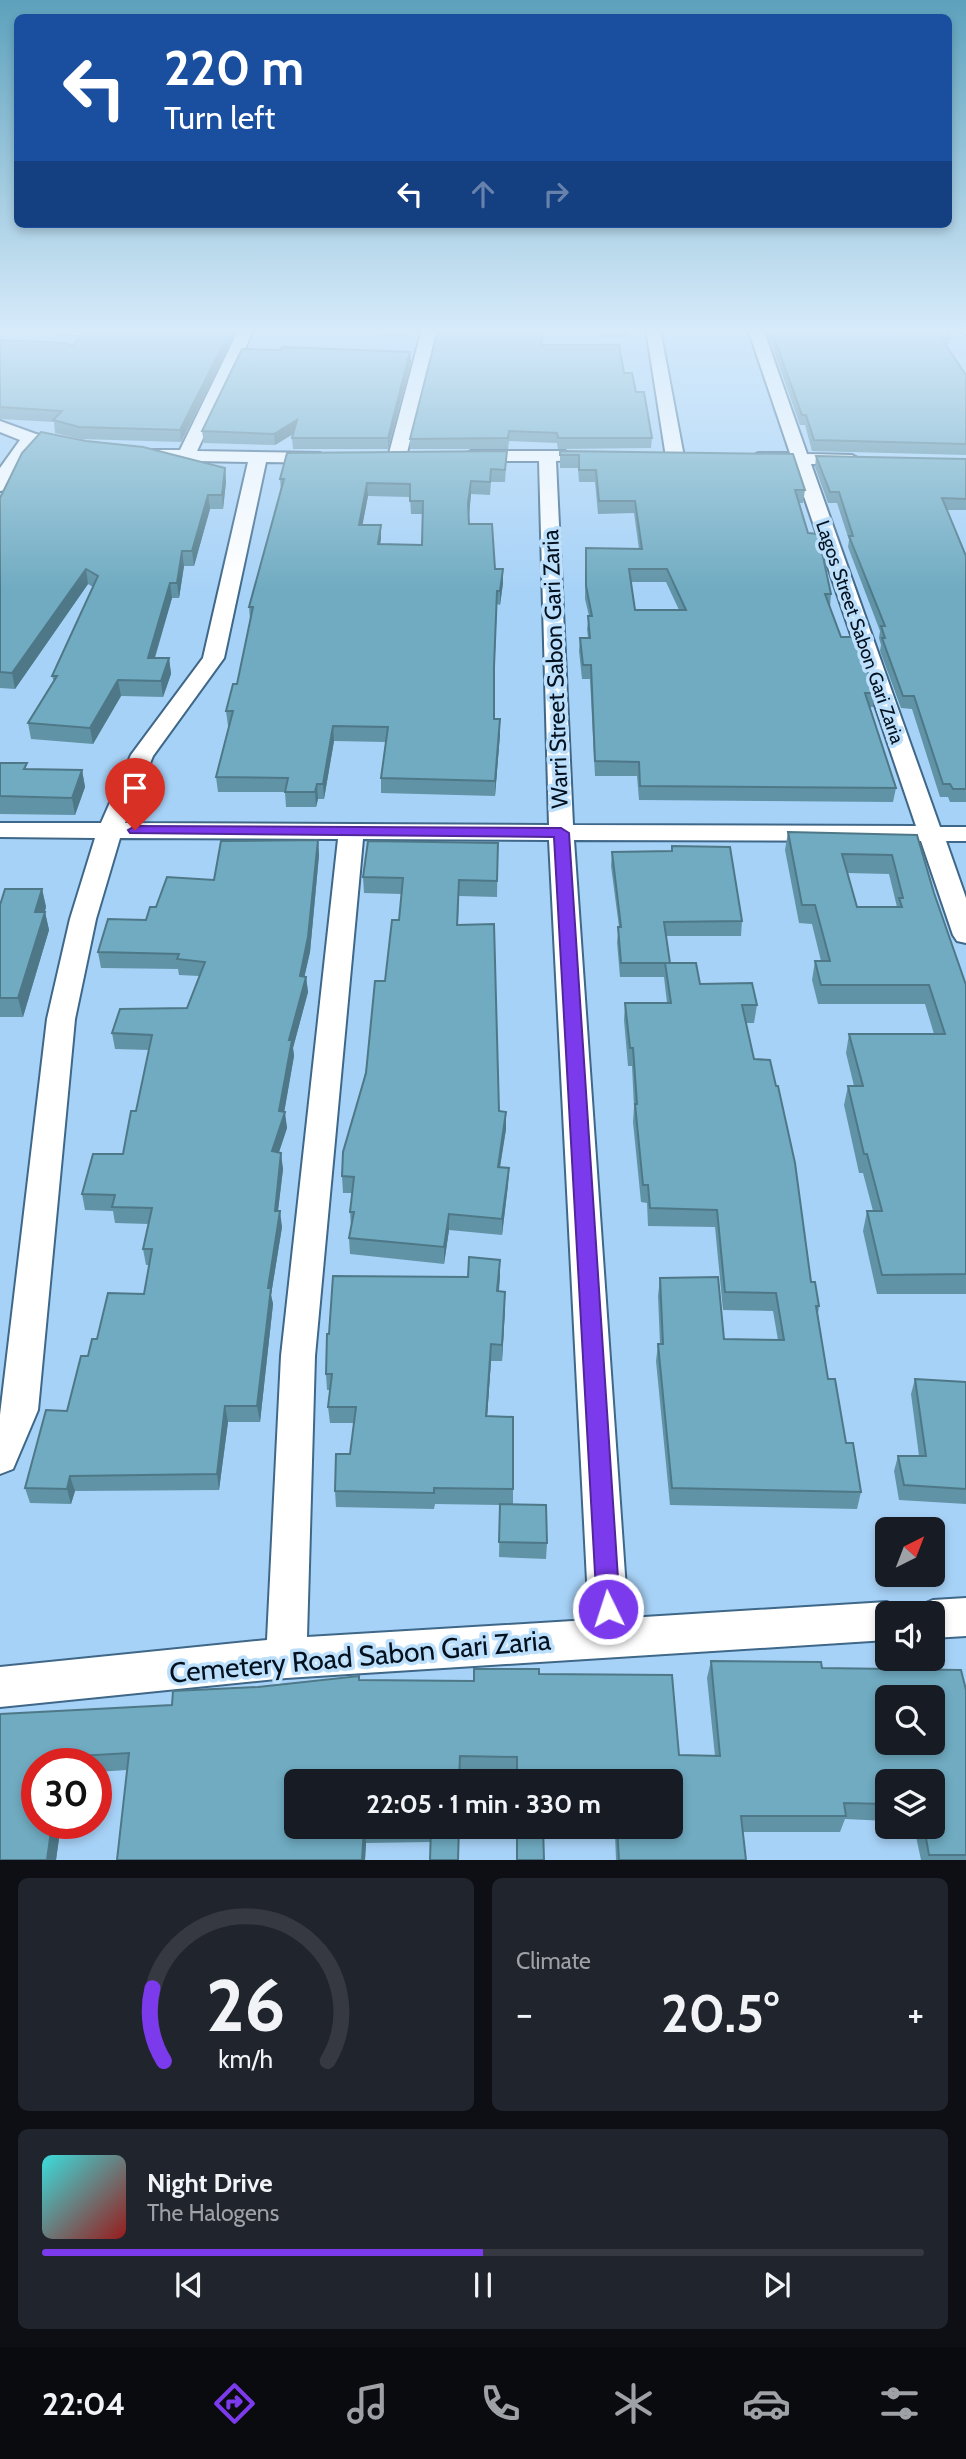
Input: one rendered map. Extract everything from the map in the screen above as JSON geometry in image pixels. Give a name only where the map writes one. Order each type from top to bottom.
[{"type":"street","points":[[185,456],[207,416]]},
{"type":"street","points":[[397,457],[408,416]]},
{"type":"street","points":[[669,416],[676,457]]},
{"type":"street","name":"Lagos Street Sabon Gari Zaria","points":[[785,416],[966,935]]},
{"type":"street","points":[[0,426],[32,438],[86,449]]},
{"type":"street","points":[[0,486],[14,458],[32,438]]},
{"type":"street","points":[[124,453],[341,458]]},
{"type":"street","name":"Warri Street Sabon Gari Zaria","points":[[547,456],[561,833],[610,1637]]},
{"type":"street","points":[[452,457],[586,456]]},
{"type":"street","points":[[0,1458],[20,1410],[61,1019],[83,919],[110,830],[142,755],[213,658],[258,458]]},
{"type":"street","points":[[744,458],[869,460]]},
{"type":"street","points":[[0,830],[966,834]]},
{"type":"street","points":[[286,1658],[298,1356],[351,833]]},
{"type":"street","points":[[945,1618],[966,1617]]},
{"type":"street","name":"Cemetery Road Sabon Gari Zaria","points":[[0,1686],[286,1658],[875,1622]]},
{"type":"building","points":[[57,416],[187,416],[180,430],[79,427],[53,420]]},
{"type":"building","points":[[209,416],[394,416],[388,438],[292,438],[297,420],[274,434],[202,431]]},
{"type":"building","points":[[416,416],[648,416],[652,438],[558,438],[557,433],[509,431],[508,438],[410,439]]},
{"type":"building","points":[[806,416],[966,416],[966,444],[814,440]]},
{"type":"building","points":[[41,432],[86,441],[143,447],[225,468],[222,495],[208,495],[192,551],[182,551],[177,583],[170,583],[148,658],[169,658],[161,681],[118,680],[90,728],[28,723],[57,676],[52,676],[98,576],[86,569],[12,673],[0,672],[0,498],[22,453]]},
{"type":"building","points":[[507,451],[505,470],[491,469],[490,482],[471,481],[468,503],[469,524],[492,524],[495,569],[503,569],[500,591],[497,591],[494,667],[494,719],[500,719],[495,781],[381,778],[388,727],[333,726],[323,784],[317,784],[315,792],[285,792],[288,778],[216,777],[233,711],[226,711],[233,684],[237,684],[253,607],[249,607],[284,479],[280,479],[287,453]],"holes":[[[367,483],[410,484],[410,501],[423,501],[422,545],[378,544],[381,525],[359,525]]]},
{"type":"building","points":[[560,451],[793,454],[805,490],[795,490],[808,533],[818,534],[831,594],[825,594],[841,637],[856,637],[875,693],[865,693],[896,788],[640,786],[639,762],[595,761],[591,665],[583,665],[580,638],[590,638],[588,616],[592,616],[586,586],[586,548],[642,549],[635,501],[599,501],[596,470],[579,470],[579,455],[560,455]],"holes":[[[629,569],[667,569],[686,610],[635,610]]]},
{"type":"building","points":[[816,456],[966,459],[966,499],[942,498],[966,556],[966,789],[953,789],[950,784],[943,784],[914,696],[903,696],[882,638],[885,638],[881,626],[885,626],[849,536],[853,536],[839,492],[830,492]]},
{"type":"building","points":[[0,763],[27,763],[24,769],[82,770],[72,798],[0,796]]},
{"type":"building","points":[[788,832],[917,835],[966,985],[966,1274],[882,1275],[867,1211],[882,1211],[867,1154],[864,1154],[848,1086],[863,1086],[849,1034],[945,1034],[929,985],[821,985],[815,961],[830,961],[815,905],[802,905]],"holes":[[[842,854],[892,855],[903,898],[899,898],[902,907],[857,907]]]},
{"type":"building","points":[[318,840],[308,937],[300,976],[306,977],[289,1040],[292,1040],[279,1111],[285,1112],[272,1151],[281,1153],[275,1211],[280,1211],[268,1288],[271,1288],[257,1406],[225,1406],[217,1474],[70,1476],[67,1489],[25,1488],[46,1410],[67,1411],[81,1356],[88,1356],[92,1339],[97,1339],[108,1293],[144,1294],[152,1249],[143,1249],[152,1208],[112,1207],[115,1195],[82,1194],[93,1154],[123,1154],[131,1111],[136,1111],[152,1035],[112,1033],[120,1009],[187,1008],[205,962],[177,959],[179,954],[98,952],[108,919],[146,920],[150,907],[156,907],[167,877],[214,880],[221,841]]},
{"type":"building","points":[[368,841],[498,843],[497,881],[459,880],[457,925],[494,924],[499,1111],[506,1112],[498,1167],[509,1168],[502,1219],[449,1214],[444,1247],[349,1238],[354,1212],[350,1212],[354,1177],[342,1176],[343,1152],[366,1073],[375,981],[385,981],[392,920],[399,920],[403,878],[363,877]]},
{"type":"building","points":[[672,846],[730,847],[742,921],[664,922],[670,963],[621,963],[618,927],[621,927],[612,852],[672,851]]},
{"type":"building","points":[[5,889],[42,889],[35,912],[45,912],[18,998],[0,998],[0,905]]},
{"type":"building","points":[[665,963],[696,963],[700,984],[752,983],[757,1005],[742,1005],[754,1059],[770,1060],[778,1086],[795,1163],[811,1282],[815,1282],[819,1306],[816,1306],[828,1379],[835,1379],[846,1443],[853,1443],[861,1492],[672,1488],[658,1344],[663,1344],[660,1278],[718,1277],[724,1339],[784,1340],[776,1293],[725,1292],[717,1210],[650,1208],[648,1185],[643,1185],[633,1048],[630,1048],[625,1003],[671,1003]]},
{"type":"building","points":[[469,1257],[500,1260],[497,1291],[505,1292],[502,1345],[491,1344],[486,1416],[513,1417],[513,1489],[434,1488],[434,1493],[335,1491],[336,1454],[350,1454],[356,1407],[328,1407],[332,1374],[326,1374],[327,1334],[333,1276],[468,1277]]},
{"type":"building","points":[[915,1379],[966,1382],[966,1489],[904,1485],[898,1456],[926,1456]]},
{"type":"building","points":[[500,1504],[546,1505],[547,1543],[499,1542]]},
{"type":"building","points":[[711,1661],[821,1662],[822,1668],[875,1669],[875,1671],[961,1670],[966,1690],[966,1855],[929,1855],[926,1839],[945,1839],[945,1769],[875,1769],[875,1804],[844,1803],[846,1816],[741,1816],[746,1860],[619,1860],[618,1839],[683,1839],[683,1769],[517,1769],[517,1757],[460,1756],[460,1769],[284,1769],[284,1839],[363,1839],[362,1860],[117,1860],[129,1753],[112,1754],[112,1748],[21,1748],[21,1839],[50,1839],[47,1860],[0,1860],[0,1714],[172,1705],[173,1691],[258,1687],[359,1676],[359,1680],[474,1681],[474,1669],[539,1669],[539,1674],[672,1675],[679,1755],[720,1756]]},
{"type":"building","points":[[431,1839],[459,1839],[458,1860],[430,1860]]},
{"type":"building","points":[[517,1839],[543,1839],[544,1860],[517,1860]]},
{"type":"route","points":[[135,830],[561,833],[608,1609]]}]
